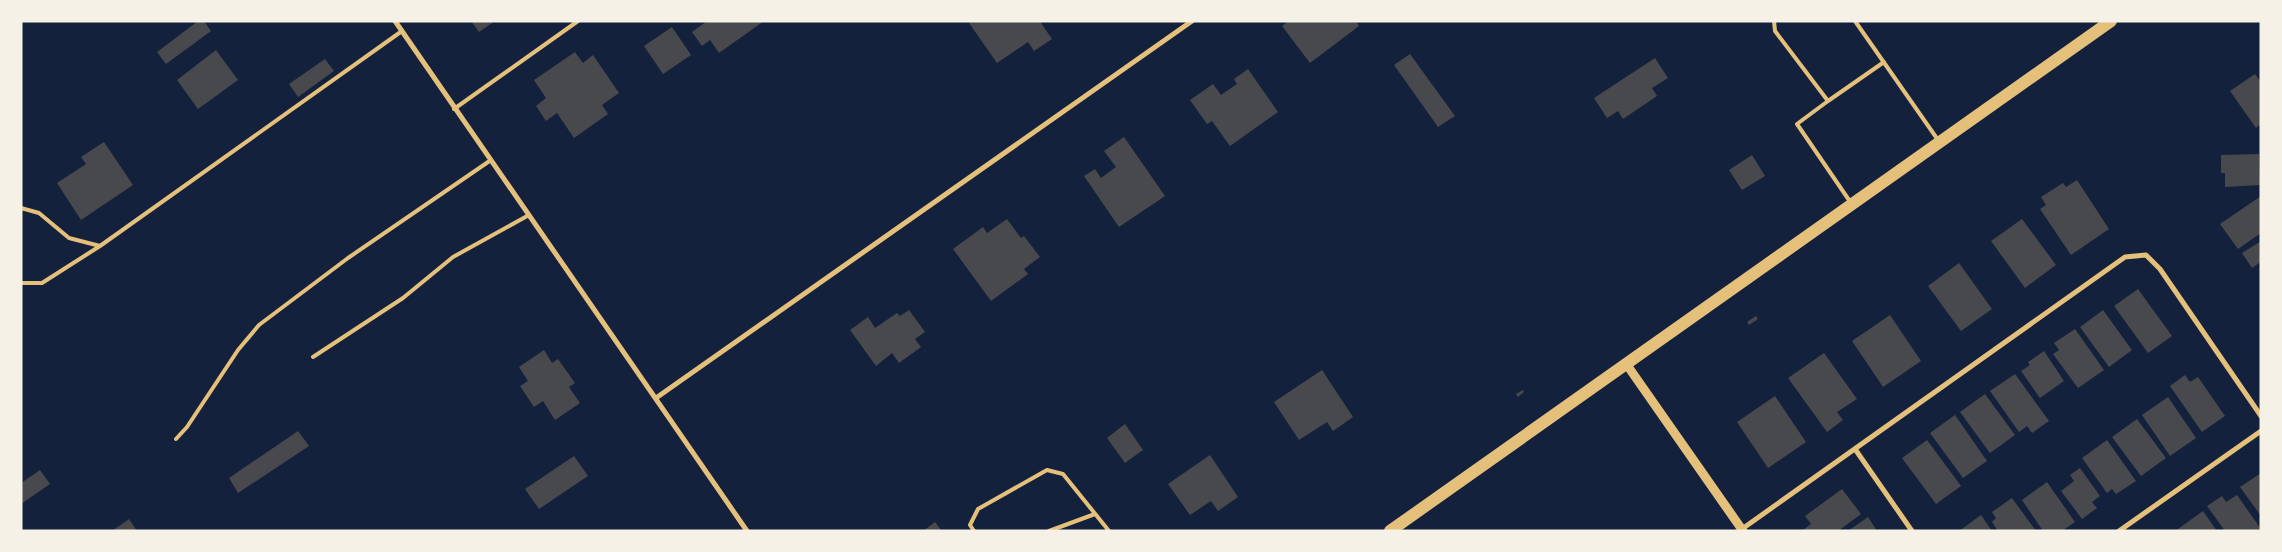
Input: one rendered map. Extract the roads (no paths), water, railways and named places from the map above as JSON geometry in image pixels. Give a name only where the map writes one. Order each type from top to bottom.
[{"type":"main road","points":[[1390,531],[2111,21]]},
{"type":"street","points":[[395,21],[747,531]]},
{"type":"street","points":[[656,398],[1192,21]]},
{"type":"street","points":[[1627,365],[1742,530],[2125,257],[2146,255],[2160,269],[2261,416]]},
{"type":"street","points":[[2119,531],[2261,432]]},
{"type":"street","points":[[1855,449],[1912,531]]},
{"type":"lane","points":[[454,108],[578,21]]},
{"type":"lane","points":[[1774,21],[1774,31],[1828,101]]},
{"type":"lane","points":[[1855,21],[1940,142]]},
{"type":"lane","points":[[21,283],[42,283],[100,246],[402,31]]},
{"type":"lane","points":[[1852,205],[1796,124],[1884,62]]},
{"type":"lane","points":[[176,439],[187,427],[238,350],[258,325],[348,258],[491,160]]},
{"type":"lane","points":[[21,208],[39,213],[69,238],[100,246]]},
{"type":"lane","points":[[313,357],[404,298],[453,257],[529,216]]},
{"type":"lane","points":[[974,531],[970,525],[978,509],[1047,470],[1063,474],[1109,531]]},
{"type":"lane","points":[[1049,531],[1095,514]]}]
